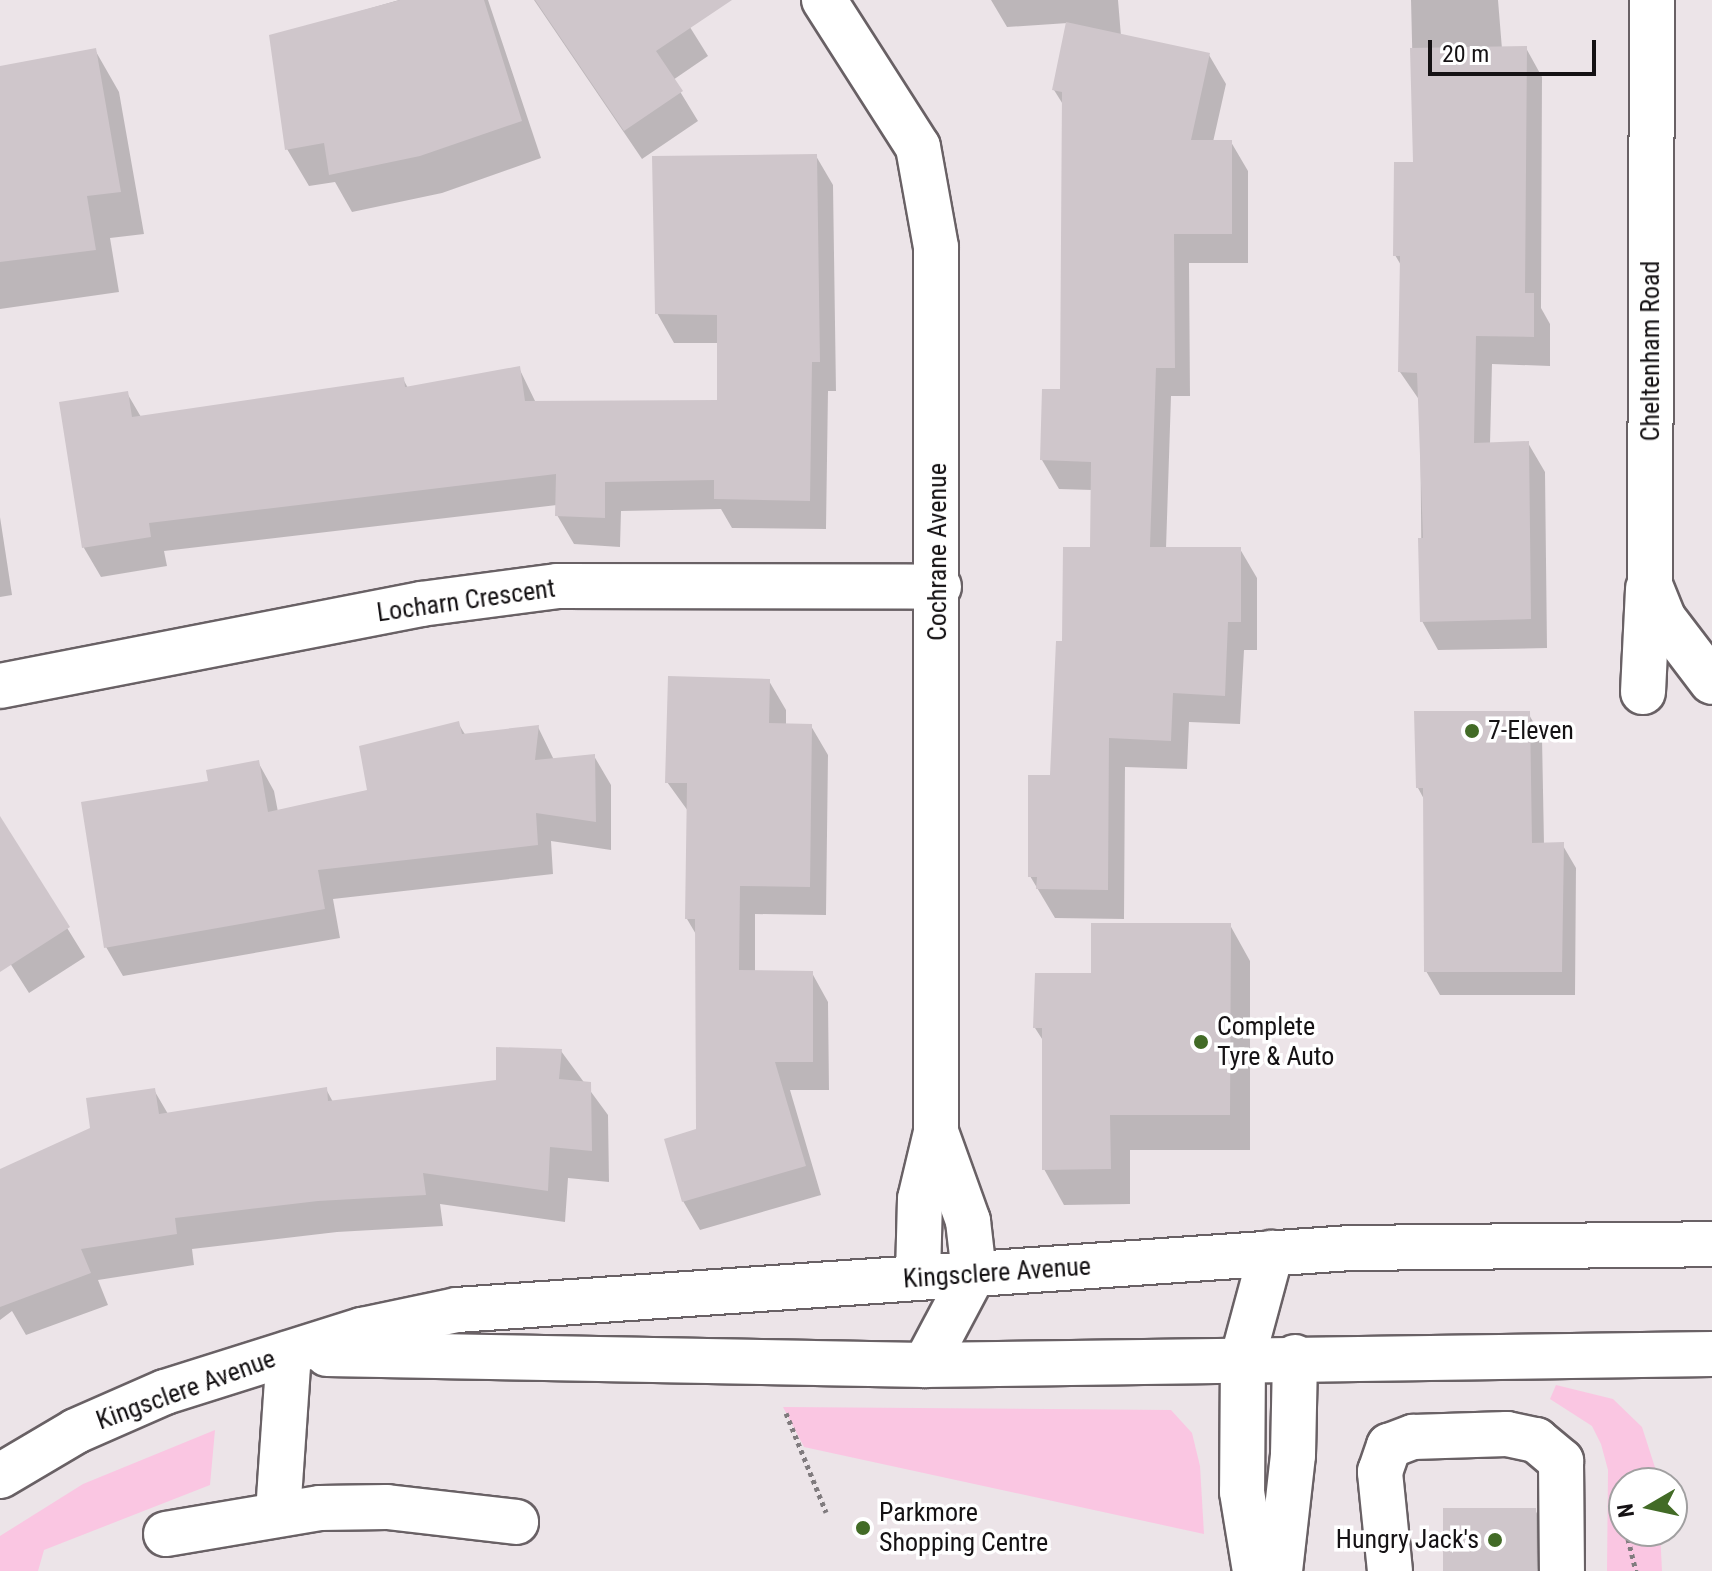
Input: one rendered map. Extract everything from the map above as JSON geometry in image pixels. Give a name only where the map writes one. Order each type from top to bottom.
[{"type":"main road","name":"Cochrane Avenue","points":[[824,0],[918,147],[936,247],[939,587],[936,1132],[920,1199],[918,1277],[925,1365]]},
{"type":"main road","name":"Cheltenham Road","points":[[1652,0],[1650,585],[1664,619],[1712,682]]},
{"type":"main road","points":[[1643,692],[1645,592],[1650,585]]},
{"type":"main road","name":"Locharn Crescent","points":[[0,686],[421,604],[557,586],[939,587]]},
{"type":"main road","name":"Cochrane Avenue","points":[[936,1132],[968,1221],[974,1273]]},
{"type":"main road","name":"Kingsclere Avenue","points":[[0,1476],[76,1431],[165,1392],[404,1319],[504,1304],[1271,1253],[1712,1244]]},
{"type":"main road","points":[[1255,1571],[1242,1492],[1243,1357],[1271,1253]]},
{"type":"main road","points":[[1271,1253],[1295,1357],[1293,1455],[1280,1571]]},
{"type":"main road","points":[[925,1365],[974,1273]]},
{"type":"main road","points":[[278,1513],[289,1353]]},
{"type":"main road","name":"Kingsclere Avenue","points":[[289,1353],[925,1365],[1243,1357],[1712,1354]]},
{"type":"main road","points":[[1390,1571],[1380,1472],[1389,1446],[1413,1437],[1507,1434],[1536,1440],[1561,1461],[1562,1571]]},
{"type":"main road","points":[[166,1534],[278,1513],[387,1507],[516,1522]]},
{"type":"path","points":[[1630,1547],[1636,1571]]},
{"type":"shaded area","points":[[1556,1385],[1613,1399],[1642,1427],[1655,1467],[1608,1467],[1608,1470],[1592,1426],[1550,1399]]},
{"type":"shaded area","points":[[783,1407],[1171,1410],[1192,1433],[1200,1466],[1204,1534],[804,1447]]},
{"type":"shaded area","points":[[215,1430],[210,1485],[44,1550],[38,1571],[0,1571],[0,1536],[83,1484]]},
{"type":"shaded area","points":[[1608,1470],[1608,1547],[1661,1547],[1662,1571],[1607,1571]]},
{"type":"building","points":[[400,0],[484,0],[522,121],[420,156],[329,175],[324,143],[285,150],[269,35]]},
{"type":"building","points":[[535,0],[732,0],[656,51],[683,91],[624,131]]},
{"type":"building","points":[[1066,22],[1210,53],[1191,140],[1232,140],[1232,234],[1174,234],[1175,368],[1156,368],[1150,547],[1241,547],[1241,622],[1228,622],[1225,696],[1173,693],[1171,741],[1109,738],[1108,890],[1036,889],[1037,877],[1028,877],[1028,775],[1050,775],[1056,641],[1062,641],[1063,547],[1090,547],[1091,462],[1040,460],[1042,389],[1060,389],[1062,92],[1052,90]]},
{"type":"building","points":[[1527,46],[1525,293],[1534,293],[1534,337],[1476,336],[1474,443],[1529,441],[1531,619],[1420,622],[1418,538],[1423,538],[1417,373],[1398,372],[1400,256],[1393,256],[1394,162],[1413,162],[1410,48]]},
{"type":"building","points":[[96,48],[121,192],[87,196],[96,250],[0,262],[0,66]]},
{"type":"building","points":[[817,154],[820,362],[812,362],[810,501],[714,499],[714,480],[605,482],[605,518],[555,516],[556,474],[149,523],[151,537],[82,548],[59,402],[128,391],[132,417],[404,377],[405,387],[520,366],[525,401],[717,400],[717,315],[655,314],[652,156]]},
{"type":"building","points":[[668,676],[770,679],[769,723],[812,724],[810,887],[740,886],[739,970],[813,971],[813,1062],[775,1062],[806,1166],[682,1202],[664,1139],[696,1129],[695,919],[685,919],[687,783],[665,783]]},
{"type":"building","points":[[1414,711],[1530,711],[1532,843],[1564,842],[1562,972],[1424,972],[1423,788],[1416,788]]},
{"type":"building","points":[[459,721],[462,734],[539,725],[535,760],[595,754],[596,822],[536,813],[538,845],[318,870],[325,909],[104,948],[81,802],[208,781],[206,770],[259,760],[268,812],[367,790],[359,746]]},
{"type":"building","points":[[0,816],[70,927],[0,972]]},
{"type":"building","points":[[1091,923],[1231,923],[1230,1115],[1110,1115],[1111,1169],[1042,1170],[1042,1028],[1033,1028],[1035,973],[1091,973]]},
{"type":"building","points":[[496,1047],[562,1049],[559,1079],[591,1082],[592,1151],[550,1147],[548,1191],[423,1173],[426,1195],[318,1201],[175,1218],[177,1234],[81,1249],[91,1273],[0,1307],[0,1169],[90,1128],[86,1098],[155,1088],[159,1114],[327,1087],[328,1101],[496,1080]]},
{"type":"building","name":"Hungry Jack's","points":[[1443,1508],[1536,1508],[1537,1571],[1443,1571]]},
{"type":"place","name":"7-Eleven","points":[[1472,731]]},
{"type":"place","name":"Complete Tyre & Auto","points":[[1201,1042]]},
{"type":"place","name":"Parkmore Shopping Centre","points":[[863,1528]]},
{"type":"place","name":"Hungry Jack's","points":[[1495,1540]]}]
